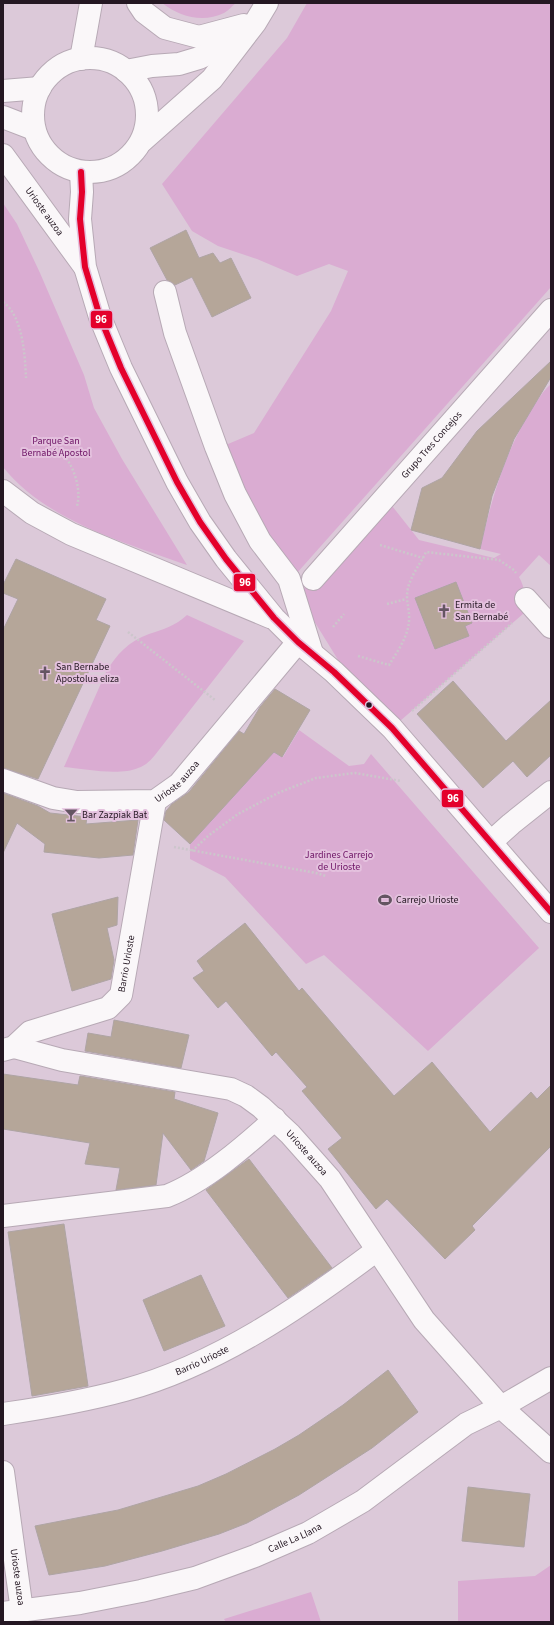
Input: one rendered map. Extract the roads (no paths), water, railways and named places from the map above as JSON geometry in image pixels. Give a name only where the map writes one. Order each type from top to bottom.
[{"type":"street","points":[[81,59],[91,3]]},
{"type":"street","points":[[138,3],[144,12],[165,28],[199,37],[254,23]]},
{"type":"street","points":[[142,140],[147,120],[146,104],[140,87],[126,71],[116,64],[93,58],[81,59],[65,64],[54,70],[40,88],[34,103],[34,129],[39,142],[48,154],[60,164],[81,172],[94,173],[117,166],[135,151],[142,140],[212,79],[267,3]]},
{"type":"street","points":[[126,71],[152,66],[179,64],[199,58],[234,39],[254,23]]},
{"type":"street","points":[[3,91],[40,88]]},
{"type":"street","points":[[3,117],[34,129]]},
{"type":"street","name":"Urioste auzoa","points":[[3,155],[85,267]]},
{"type":"street","name":"Urioste auzoa","points":[[81,172],[82,192],[80,219],[85,267],[100,316],[121,368],[176,482],[200,522],[226,559],[274,618],[305,648],[334,672],[392,728],[551,912]]},
{"type":"street","points":[[165,292],[175,332],[216,447],[235,494],[260,540],[289,579],[305,648]]},
{"type":"street","name":"Grupo Tres Concejos","points":[[312,579],[551,310]]},
{"type":"street","name":"Urioste auzoa","points":[[3,491],[32,513],[71,534],[274,618]]},
{"type":"street","points":[[529,602],[551,627]]},
{"type":"street","name":"Urioste auzoa","points":[[3,780],[52,798],[77,802],[154,801],[179,784],[236,717],[305,648]]},
{"type":"street","points":[[491,842],[551,792]]},
{"type":"street","name":"Barrio Urioste","points":[[8,1048],[30,1032],[108,1008],[121,995],[154,801]]},
{"type":"street","name":"Urioste auzoa","points":[[8,1048],[62,1060],[231,1089],[246,1096],[275,1119],[330,1179],[424,1320],[501,1407],[551,1452]]},
{"type":"street","points":[[3,1216],[167,1196],[183,1190],[206,1175],[275,1119]]},
{"type":"street","name":"Barrio Urioste","points":[[3,1414],[73,1402],[125,1390],[171,1374],[211,1357],[256,1333],[304,1303],[377,1250]]},
{"type":"street","name":"Calle La Llana","points":[[12,1612],[80,1603],[196,1578],[255,1556],[308,1533],[363,1501],[466,1424],[501,1407],[551,1378]]},
{"type":"street","name":"Urioste auzoa","points":[[3,1472],[12,1612]]},
{"type":"place","name":"Ermita de San Bernabé","points":[[444,611]]},
{"type":"place","name":"San Bernabe Apostolua eliza","points":[[45,673]]},
{"type":"place","name":"Bar Zazpiak Bat","points":[[71,815]]},
{"type":"place","name":"Carrejo Urioste","points":[[385,900]]},
{"type":"park label","name":"Parque San Bernabé Apostol","points":[[56,446]]},
{"type":"park label","name":"Jardines Carrejo de Urioste","points":[[339,860]]}]
